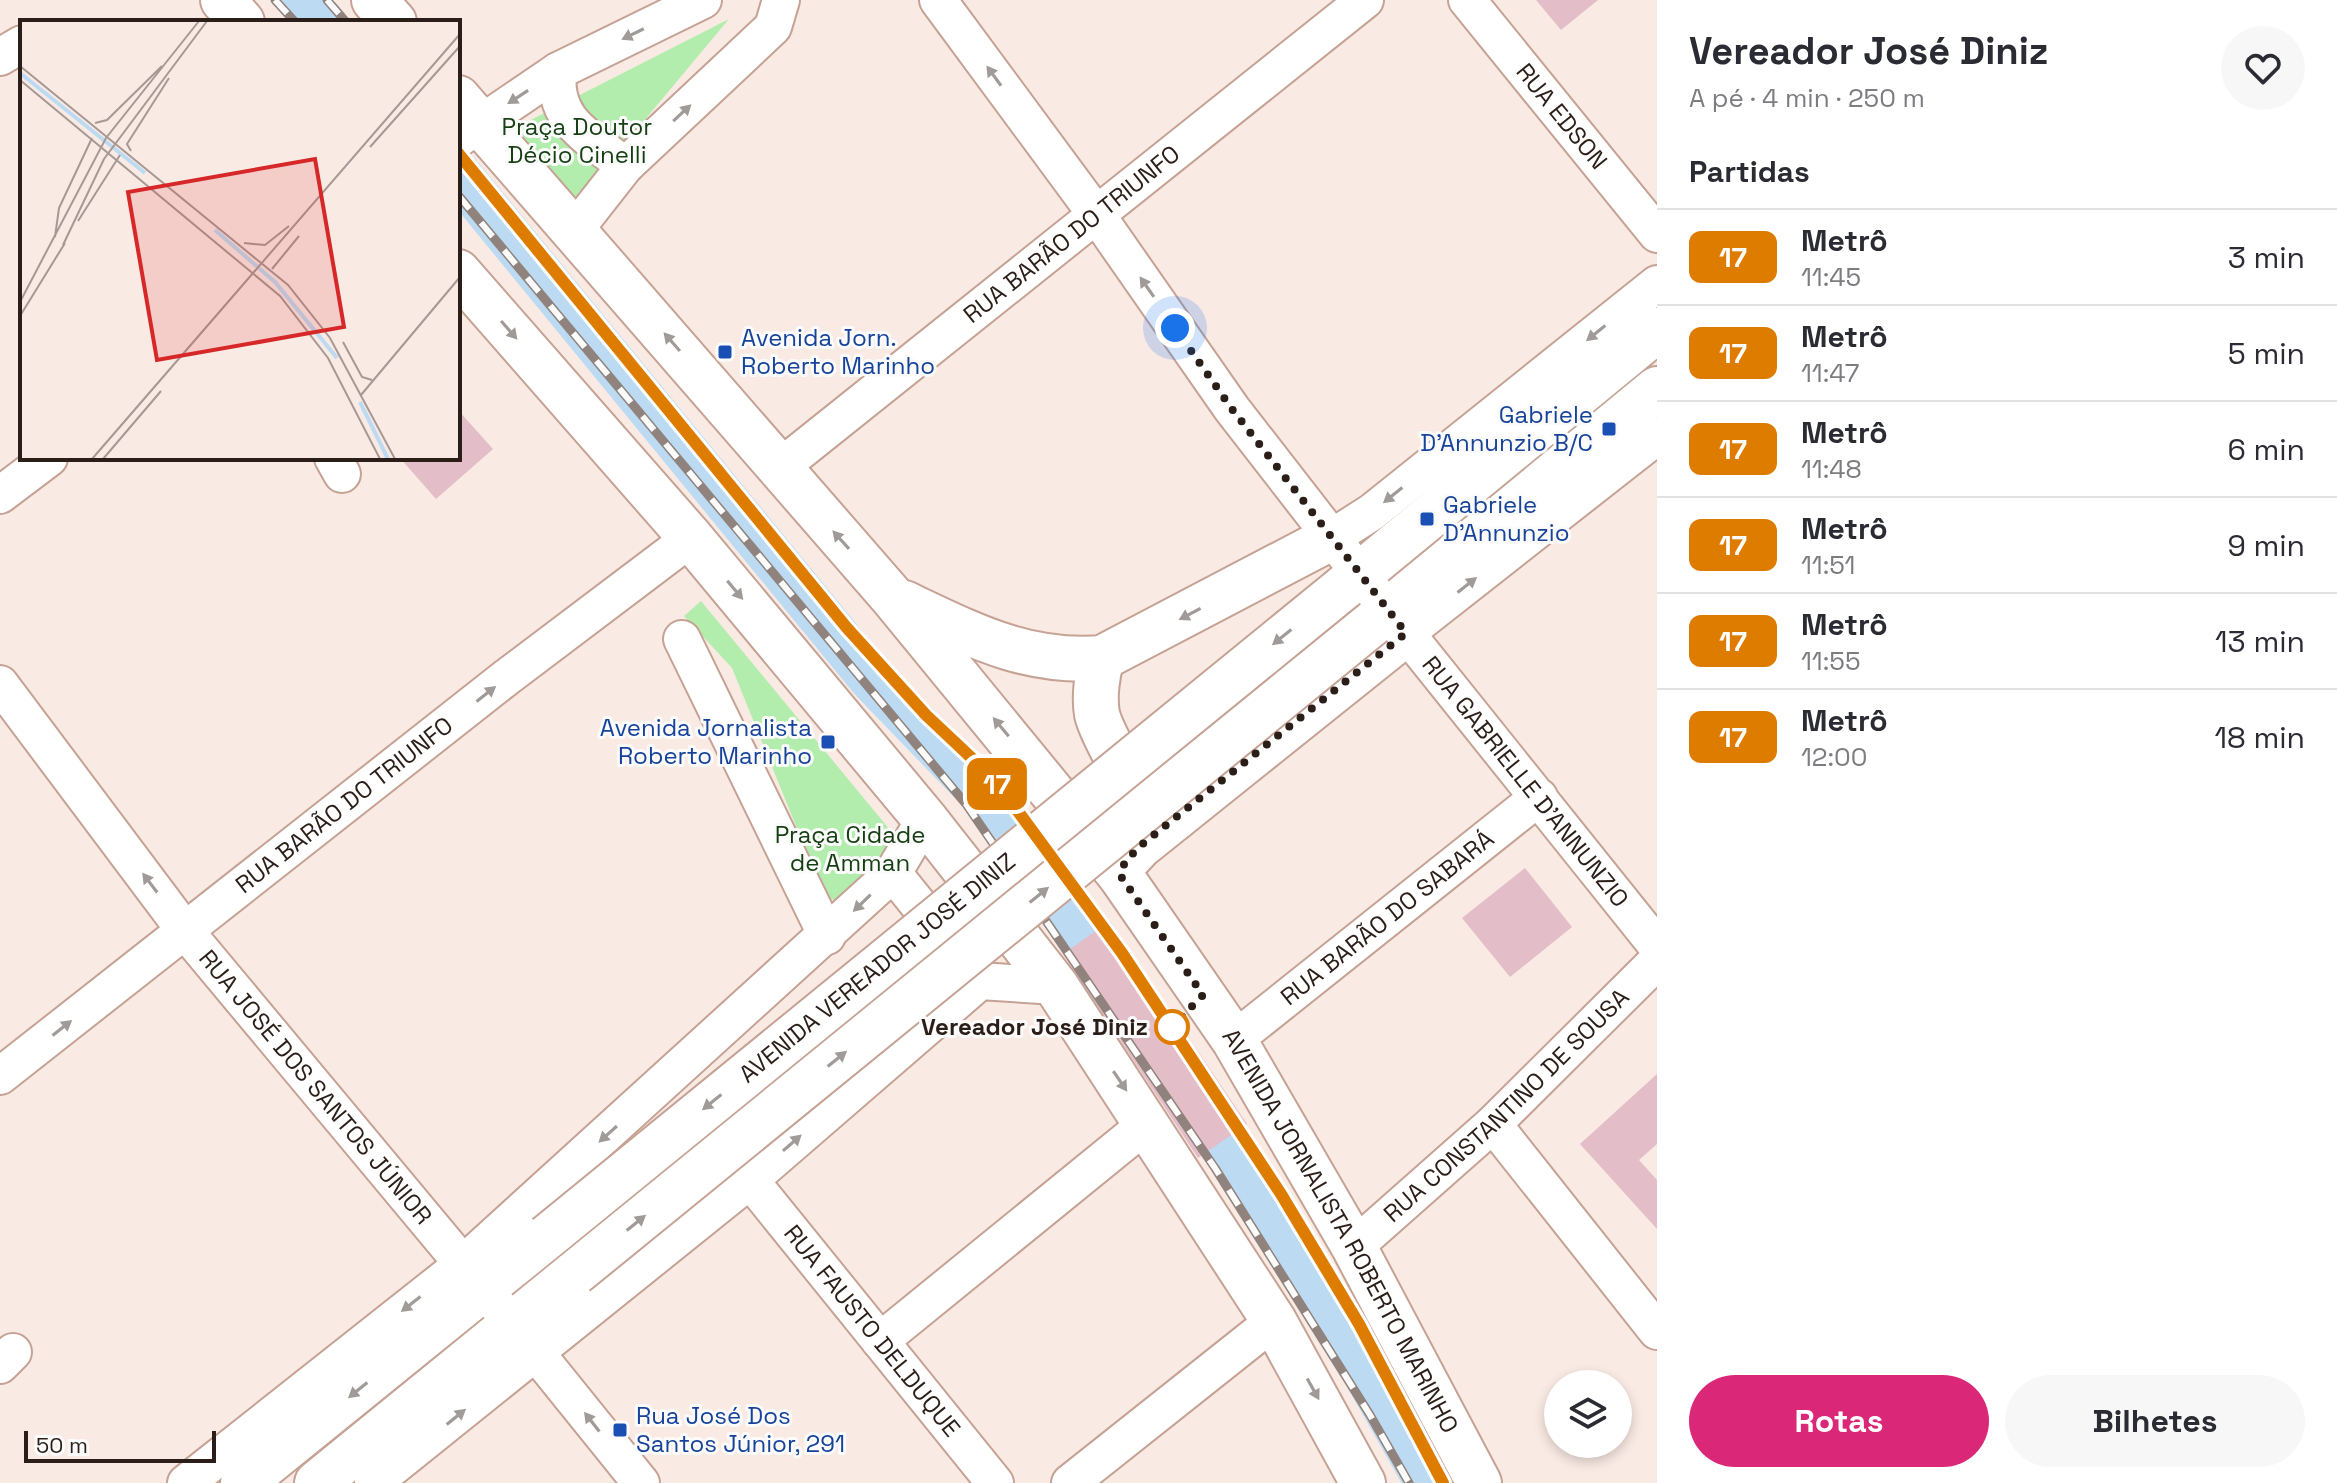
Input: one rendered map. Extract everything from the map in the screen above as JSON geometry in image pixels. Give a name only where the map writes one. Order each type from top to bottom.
[{"type":"main road","points":[[223,0],[240,20]]},
{"type":"main road","points":[[374,0],[392,20]]},
{"type":"main road","name":"AVENIDA JORNALISTA ROBERTO MARINHO","points":[[467,122],[574,231],[706,380],[778,469],[893,598],[1120,875],[1234,1040],[1354,1247],[1479,1483]]},
{"type":"main road","points":[[460,274],[691,538],[925,819],[1056,986],[1274,1321],[1363,1483]]},
{"type":"main road","name":"AVENIDA VEREADOR JOSÉ DINIZ","points":[[243,1483],[474,1276],[547,1237],[1657,330]]},
{"type":"main road","name":"AVENIDA VEREADOR JOSÉ DINIZ","points":[[317,1483],[525,1338],[575,1273],[1389,622],[1657,389]]},
{"type":"main road","points":[[893,598],[1005,648],[1068,661],[1102,658],[1333,537]]},
{"type":"main road","points":[[1120,875],[1125,862],[1140,846],[1175,818],[1389,622]]},
{"type":"main road","points":[[1102,658],[1097,680],[1097,715],[1109,742],[1150,811],[1162,818],[1175,818]]},
{"type":"street","points":[[467,122],[558,71],[703,0]]},
{"type":"street","points":[[574,231],[625,166],[773,27],[781,0]]},
{"type":"street","name":"RUA GABRIELLE D'ANNUNZIO","points":[[938,0],[1096,214],[1232,409],[1333,537],[1352,580],[1539,797],[1657,946]]},
{"type":"street","name":"RUA BARÃO DO TRIUNFO","points":[[778,469],[1365,0]]},
{"type":"street","name":"RUA EDSON","points":[[1467,0],[1657,234]]},
{"type":"street","points":[[0,57],[20,45]]},
{"type":"street","points":[[558,71],[555,93],[564,115],[625,166]]},
{"type":"street","points":[[1333,537],[1372,512],[1657,284]]},
{"type":"street","name":"AVENIDA VEREADOR JOSÉ DINIZ","points":[[1389,622],[1657,436]]},
{"type":"street","points":[[0,495],[46,460]]},
{"type":"street","name":"RUA BARÃO DO TRIUNFO","points":[[0,1076],[507,677],[691,538]]},
{"type":"street","points":[[682,639],[827,936]]},
{"type":"street","name":"RUA JOSÉ DOS SANTOS JÚNIOR","points":[[0,684],[186,932],[474,1276],[641,1483]]},
{"type":"street","name":"RUA BARÃO DO SABARÁ","points":[[1234,1040],[1539,797]]},
{"type":"street","name":"AVENIDA VEREADOR JOSÉ DINIZ","points":[[186,1483],[474,1276],[893,873],[925,819]]},
{"type":"street","points":[[893,873],[980,981],[1056,986]]},
{"type":"street","name":"RUA CONSTANTINO DE SOUSA","points":[[1354,1247],[1493,1124],[1657,961]]},
{"type":"street","name":"AVENIDA VEREADOR JOSÉ DINIZ","points":[[373,1483],[525,1338],[750,1180],[980,981]]},
{"type":"street","points":[[880,1341],[1148,1123]]},
{"type":"street","points":[[1493,1124],[1657,1331]]},
{"type":"street","name":"RUA FAUSTO DELDUQUE","points":[[750,1180],[995,1483]]},
{"type":"street","points":[[1070,1483],[1274,1321]]},
{"type":"green space","name":"Praça Doutor Décio Cinelli","points":[[729,19],[577,201],[513,129]]},
{"type":"green space","name":"Praça Cidade de Amman","points":[[701,601],[900,842],[847,907],[824,895],[732,668],[684,616]]},
{"type":"building","points":[[1536,0],[1598,0],[1561,30]]},
{"type":"building","points":[[460,412],[493,449],[436,499],[402,460],[460,460]]},
{"type":"building","points":[[1525,868],[1572,927],[1510,977],[1462,918]]},
{"type":"building","name":"Vereador José Diniz","points":[[1110,921],[1247,1124],[1198,1158],[1063,954]]},
{"type":"building","points":[[1657,1074],[1657,1144],[1639,1160],[1657,1180],[1657,1229],[1580,1144]]},
{"type":"waterway","points":[[301,0],[320,20]]},
{"type":"waterway","points":[[460,176],[871,678],[980,791],[1121,987]]},
{"type":"waterway","points":[[1189,1090],[1343,1333],[1428,1483]]},
{"type":"railway","points":[[275,0],[293,20]]},
{"type":"railway","points":[[327,0],[344,20]]},
{"type":"railway","points":[[460,155],[847,628],[926,715],[995,780],[1122,953],[1281,1194],[1359,1324],[1443,1483]]},
{"type":"railway","points":[[460,197],[966,804],[1215,1168],[1370,1415],[1409,1483]]},
{"type":"metro line","name":"17","points":[[460,155],[847,628],[926,715],[995,780],[1122,953],[1281,1194],[1359,1324],[1443,1483]]},
{"type":"place","name":"Avenida Jorn. Roberto Marinho","points":[[725,352]]},
{"type":"place","name":"Gabriele D'Annunzio B/C","points":[[1609,429]]},
{"type":"place","name":"Gabriele D'Annunzio","points":[[1427,519]]},
{"type":"place","name":"Avenida Jornalista Roberto Marinho","points":[[828,742]]},
{"type":"place","name":"Vereador José Diniz","points":[[1172,1027]]},
{"type":"place","name":"Rua José Dos Santos Júnior, 291","points":[[620,1430]]},
{"type":"route","points":[[1172,1027],[1203,995],[1120,875],[1125,862],[1140,846],[1406,633],[1232,409],[1175,328]]}]
